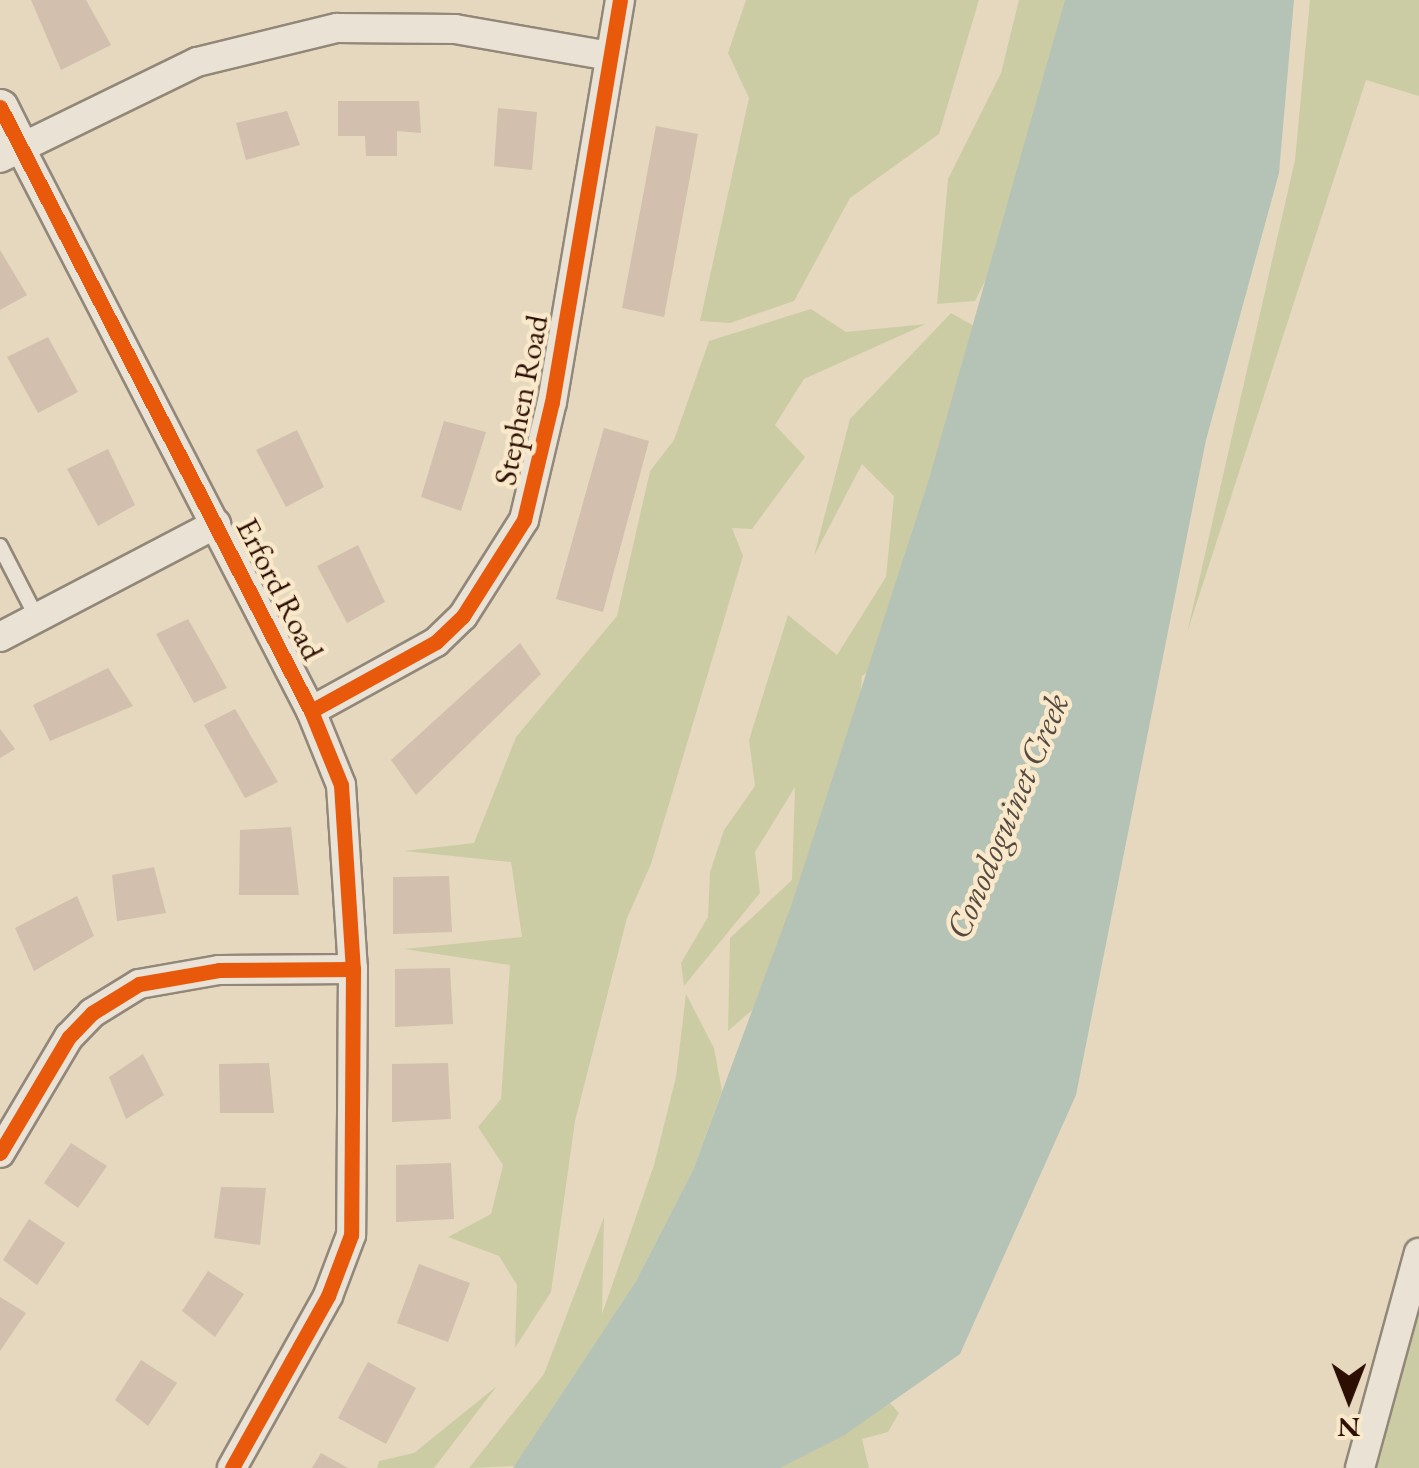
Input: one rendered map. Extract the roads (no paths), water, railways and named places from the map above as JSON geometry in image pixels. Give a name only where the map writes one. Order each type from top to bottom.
[{"type":"street","name":"Stephen Road","points":[[311,710],[436,642],[462,616],[524,520],[552,402],[620,0]]},
{"type":"street","points":[[10,153],[197,62],[337,28],[455,28],[610,56]]},
{"type":"street","name":"Erford Road","points":[[0,107],[10,153],[216,524],[311,710],[341,786],[353,969],[350,1235],[328,1296],[232,1468]]},
{"type":"street","points":[[0,638],[216,524]]},
{"type":"street","points":[[0,1153],[69,1037],[92,1013],[139,984],[219,970],[353,969]]},
{"type":"street","points":[[1360,1468],[1419,1254]]},
{"type":"lane","points":[[0,546],[37,618]]},
{"type":"water","name":"Conodoguinet Creek","points":[[1065,0],[1294,0],[1279,173],[1206,440],[1076,1095],[960,1354],[843,1436],[780,1468],[513,1468],[636,1281],[693,1170],[792,903],[929,479]]}]
